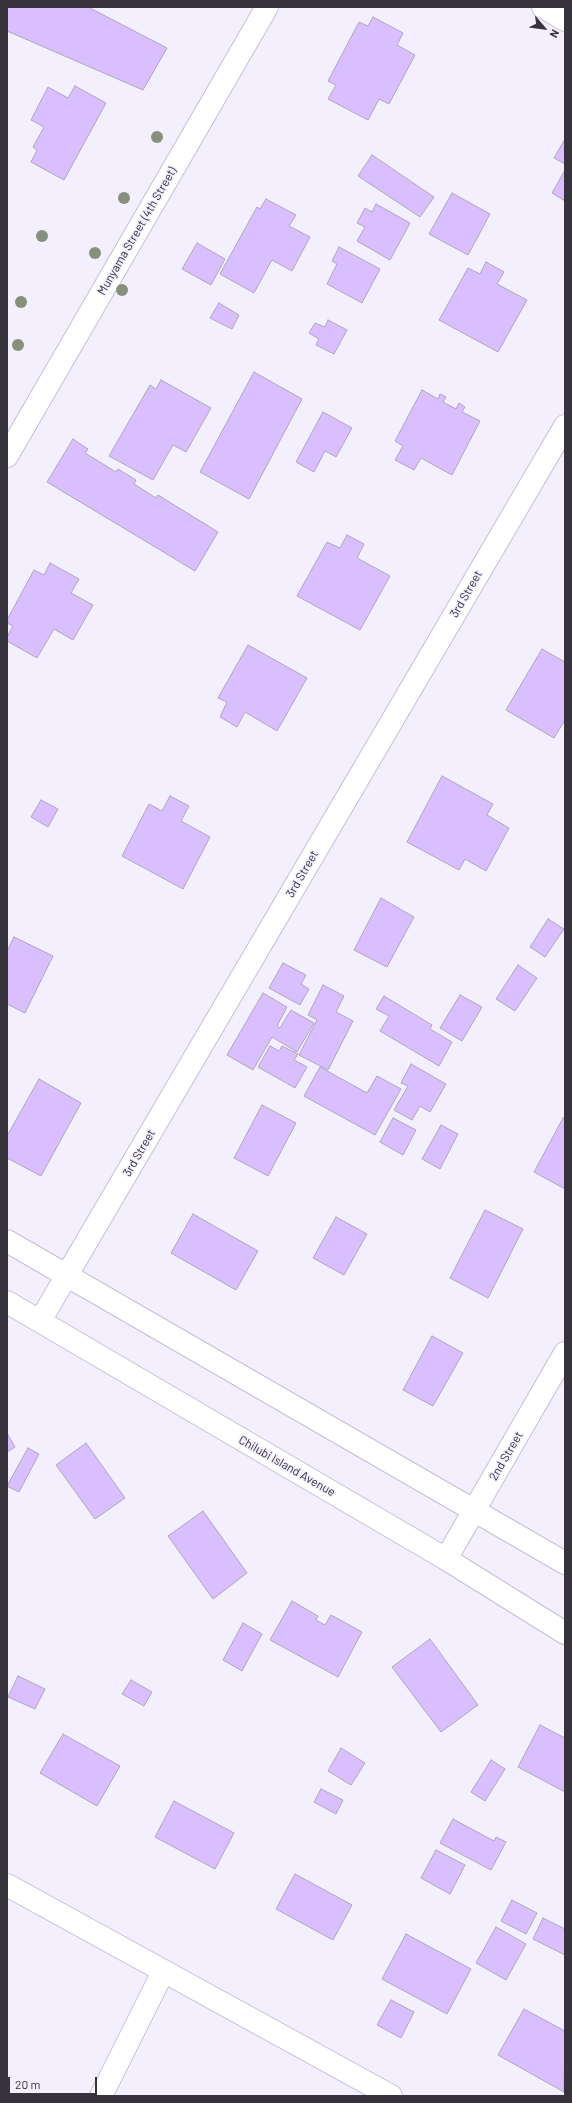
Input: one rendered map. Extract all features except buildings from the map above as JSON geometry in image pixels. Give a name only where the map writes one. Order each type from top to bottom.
[{"type":"street","name":"Munyama Street (4th Street)","points":[[7,456],[267,7]]},
{"type":"street","points":[[543,7],[565,20]]},
{"type":"street","name":"3rd Street","points":[[40,1321],[565,426]]},
{"type":"street","points":[[7,1241],[565,1564]]},
{"type":"street","name":"Chilubi Island Avenue","points":[[7,1302],[446,1559],[565,1633]]},
{"type":"street","name":"2nd Street","points":[[446,1559],[565,1353]]},
{"type":"street","points":[[7,1885],[391,2096]]},
{"type":"street","points":[[101,2096],[163,1972]]}]
